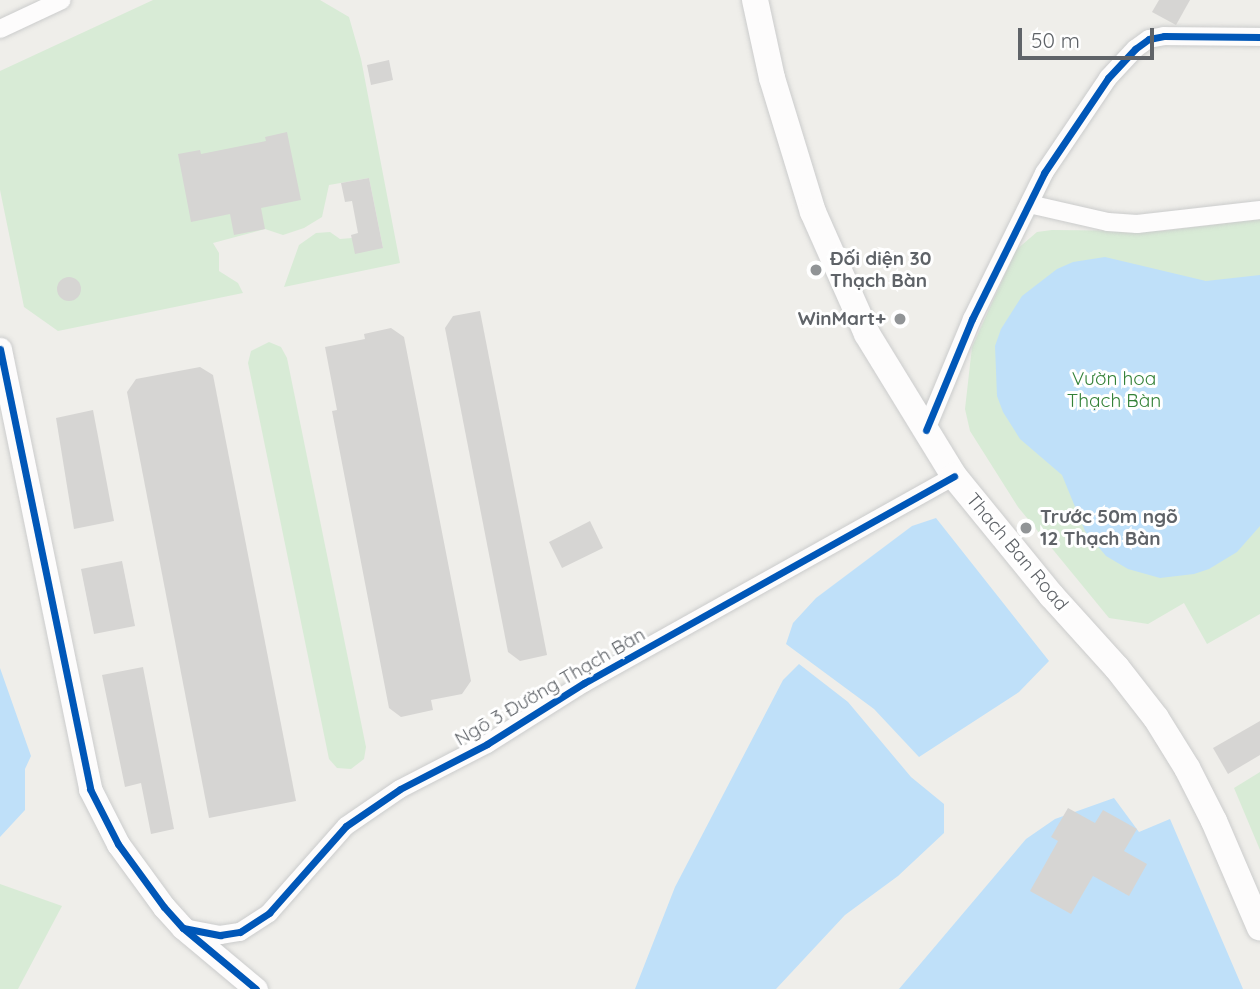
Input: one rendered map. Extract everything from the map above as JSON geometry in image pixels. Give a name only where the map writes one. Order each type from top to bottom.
[{"type":"main road","name":"Thach Ban Road","points":[[755,0],[772,78],[813,212],[867,334],[954,476],[1043,585],[1117,668],[1156,718],[1187,768],[1214,821],[1260,928]]},
{"type":"street","points":[[0,30],[62,0]]},
{"type":"street","points":[[926,430],[972,318],[1029,204],[1086,107],[1135,48],[1150,39],[1164,36],[1260,37]]},
{"type":"street","points":[[1029,204],[1108,222],[1137,224],[1260,209]]},
{"type":"street","points":[[0,349],[90,789],[118,844],[183,928],[256,989]]},
{"type":"street","name":"Ngõ 3 Đường Thạch Bàn","points":[[183,928],[220,935],[240,932],[270,913],[346,826],[394,793],[487,744],[584,683],[954,476]]},
{"type":"green space","points":[[153,0],[320,0],[349,17],[361,59],[400,263],[284,287],[299,245],[316,233],[330,232],[340,239],[352,238],[383,248],[369,178],[329,185],[322,217],[304,228],[283,235],[265,229],[213,243],[219,253],[219,271],[238,283],[243,293],[58,331],[24,307],[0,190],[0,71]]},
{"type":"green space","name":"Vườn hoa Thạch Bàn","points":[[1260,219],[1260,614],[1207,644],[1184,603],[1148,624],[1109,618],[1018,507],[970,431],[965,409],[972,347],[1016,250],[1037,232],[1162,231]]},
{"type":"green space","points":[[269,342],[281,347],[287,358],[366,747],[364,759],[351,769],[337,768],[329,759],[248,363],[251,351]]},
{"type":"green space","points":[[1260,772],[1260,850],[1234,788]]},
{"type":"green space","points":[[0,884],[62,906],[18,989],[0,989]]},
{"type":"water","name":"Vườn hoa Thạch Bàn","points":[[1105,257],[1206,281],[1260,275],[1260,526],[1237,552],[1209,569],[1194,574],[1160,578],[1128,569],[1106,556],[1085,531],[1062,475],[1020,439],[1003,412],[997,396],[995,346],[1001,329],[1022,296],[1057,269],[1073,262]]},
{"type":"water","points":[[936,518],[1049,661],[1019,692],[919,757],[874,709],[786,644],[793,623],[816,598],[912,526]]},
{"type":"water","points":[[799,664],[848,702],[911,777],[944,804],[944,833],[898,876],[845,915],[776,989],[635,989],[675,887],[783,680]]},
{"type":"water","points":[[0,668],[31,756],[25,769],[25,810],[0,837]]},
{"type":"water","points":[[1114,798],[1139,832],[1170,819],[1243,989],[899,989],[1026,839],[1055,819]]},
{"type":"building","points":[[1159,0],[1190,0],[1176,25],[1152,12]]},
{"type":"building","points":[[389,60],[393,80],[371,85],[367,65]]},
{"type":"building","points":[[287,132],[301,200],[261,208],[265,229],[234,235],[230,214],[191,222],[178,154],[200,150],[201,154],[266,141],[265,137]]},
{"type":"building","points":[[369,178],[383,248],[355,254],[351,235],[358,233],[352,201],[345,202],[341,183]]},
{"type":"building","points":[[69,277],[77,281],[81,289],[77,297],[69,301],[61,297],[57,289],[61,281]]},
{"type":"building","points":[[480,311],[547,655],[520,661],[508,652],[445,328],[453,316]]},
{"type":"building","points":[[391,328],[404,337],[471,681],[462,694],[431,700],[433,710],[401,717],[389,708],[332,411],[337,410],[325,347],[365,339],[364,334]]},
{"type":"building","points":[[200,367],[213,375],[296,801],[209,818],[127,392],[136,379]]},
{"type":"building","points":[[93,410],[114,521],[74,529],[56,418]]},
{"type":"building","points":[[590,521],[603,548],[562,568],[549,542]]},
{"type":"building","points":[[122,561],[135,626],[94,634],[81,569]]},
{"type":"building","points":[[143,667],[174,829],[151,834],[141,783],[125,787],[102,675]]},
{"type":"building","points":[[1260,721],[1260,755],[1228,774],[1213,748]]},
{"type":"building","points":[[1068,808],[1095,823],[1103,810],[1137,829],[1124,851],[1147,864],[1129,896],[1093,876],[1071,914],[1030,891],[1058,841],[1051,837]]},
{"type":"cycle path","points":[[926,430],[972,319],[1044,173],[1108,78],[1135,49],[1149,39],[1164,36],[1260,37]]},
{"type":"cycle path","points":[[0,349],[90,789],[118,844],[164,907],[183,928],[256,989]]},
{"type":"cycle path","points":[[183,928],[220,935],[240,932],[269,913],[346,826],[400,789],[487,744],[584,683],[954,476]]},
{"type":"place","name":"Đối diện 30 Thạch Bàn","points":[[816,270]]},
{"type":"place","name":"WinMart+","points":[[900,319]]},
{"type":"place","name":"Trước 50m ngõ 12 Thạch Bàn","points":[[1026,528]]}]
